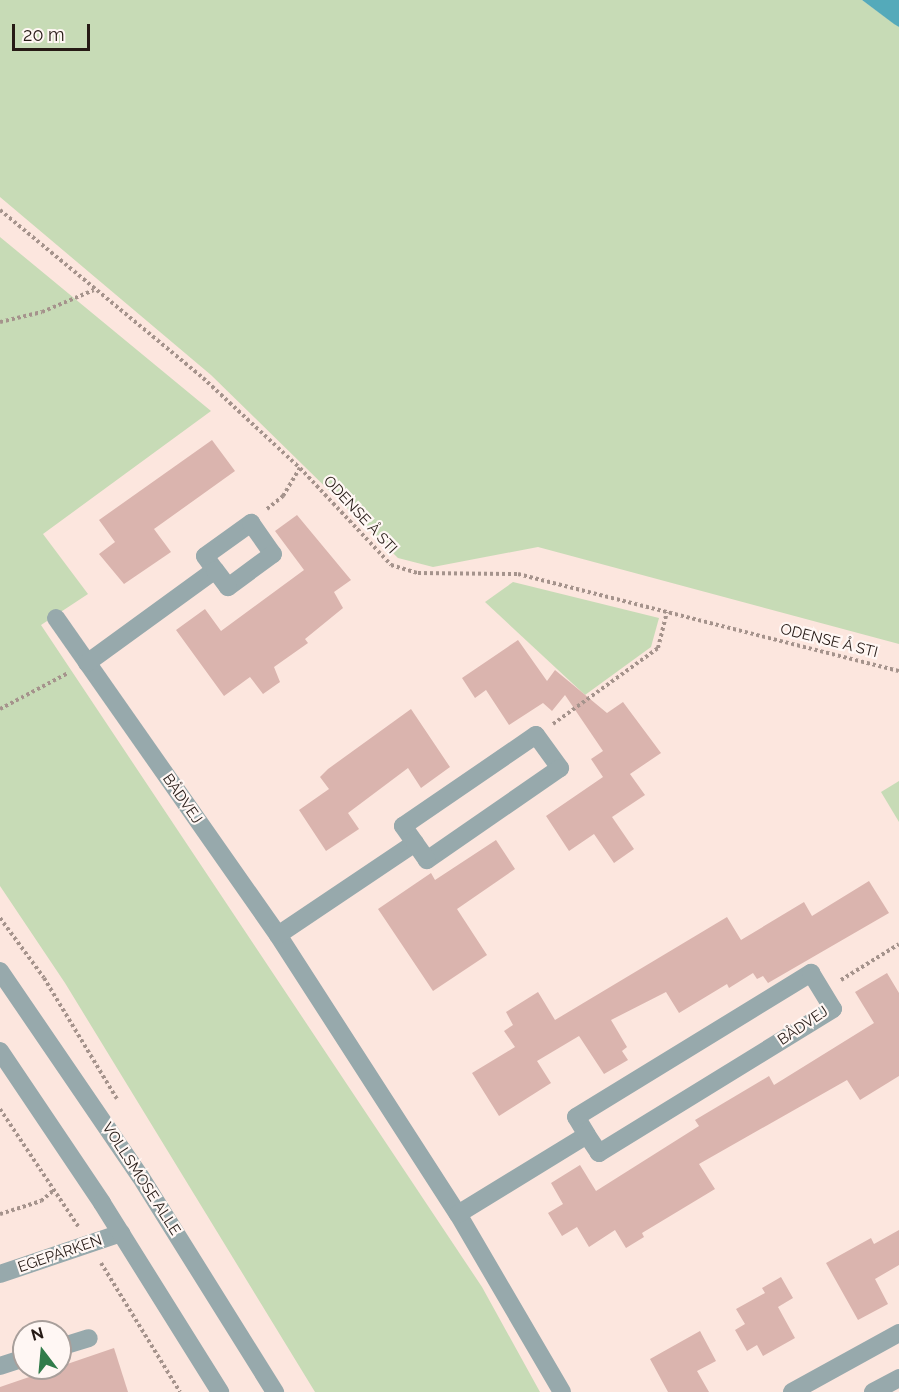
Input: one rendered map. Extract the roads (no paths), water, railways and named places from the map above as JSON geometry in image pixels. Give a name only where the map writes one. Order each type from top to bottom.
[{"type":"street","points":[[251,523],[273,554],[228,587],[215,570],[205,556],[251,523]]},
{"type":"street","points":[[87,663],[215,570]]},
{"type":"street","name":"BÅDVEJ","points":[[56,618],[278,935],[458,1214],[562,1392]]},
{"type":"street","points":[[536,735],[560,768],[427,860],[415,843],[403,825],[536,735]]},
{"type":"street","points":[[278,935],[415,843]]},
{"type":"street","name":"VOLLSMOSE ALLE","points":[[0,971],[140,1176],[275,1392]]},
{"type":"street","name":"BÅDVEJ","points":[[811,973],[833,1009],[599,1153],[587,1134],[576,1117],[811,973]]},
{"type":"street","points":[[0,1051],[121,1233],[220,1392]]},
{"type":"street","points":[[458,1214],[587,1134]]},
{"type":"street","name":"EGEPARKEN","points":[[0,1274],[121,1233]]},
{"type":"street","points":[[792,1392],[899,1333]]},
{"type":"street","points":[[72,1343],[89,1338]]},
{"type":"street","points":[[873,1392],[899,1378]]},
{"type":"water","points":[[862,0],[899,0],[899,27],[894,24]]}]
